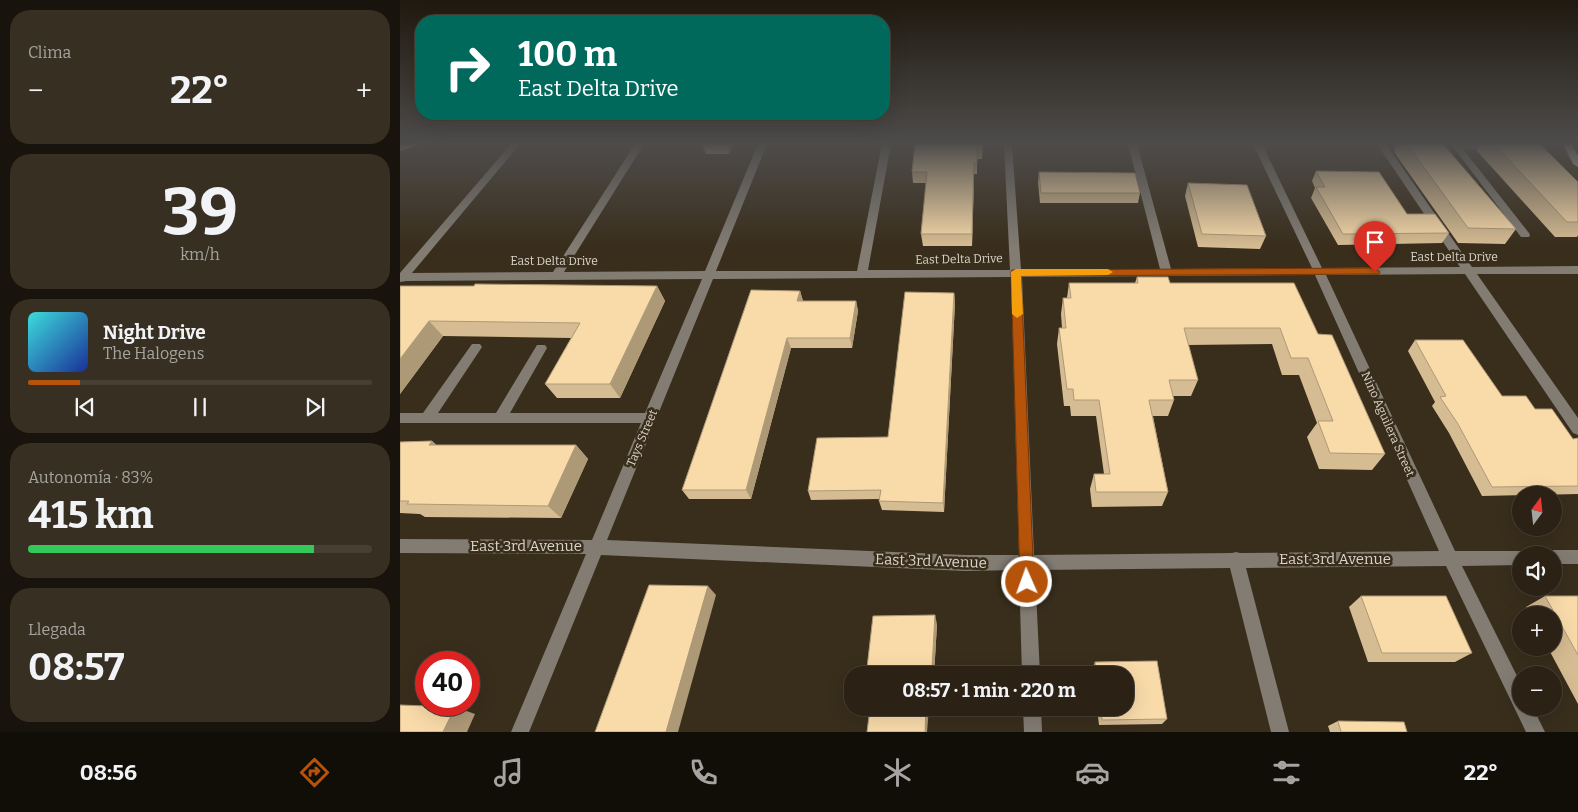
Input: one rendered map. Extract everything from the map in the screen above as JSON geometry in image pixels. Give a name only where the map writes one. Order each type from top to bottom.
[{"type":"street","points":[[401,278],[487,178]]},
{"type":"street","points":[[557,274],[618,178]]},
{"type":"street","name":"Tays Street","points":[[520,732],[750,178]]},
{"type":"street","points":[[862,274],[880,178]]},
{"type":"street","points":[[1010,178],[1016,272],[1030,666]]},
{"type":"street","points":[[1141,178],[1166,272]]},
{"type":"street","name":"Nino Aguilera Street","points":[[1274,178],[1320,272],[1450,558],[1512,684]]},
{"type":"street","points":[[1404,178],[1578,429]]},
{"type":"street","points":[[1481,178],[1525,235]]},
{"type":"street","name":"East Delta Drive","points":[[401,278],[557,274],[710,275],[1578,270]]},
{"type":"street","points":[[427,418],[476,348]]},
{"type":"street","points":[[500,418],[541,348]]},
{"type":"street","points":[[400,418],[651,418]]},
{"type":"street","name":"East 3rd Avenue","points":[[400,546],[596,547],[965,563],[1236,559],[1512,558]]},
{"type":"street","points":[[1562,558],[1578,557]]},
{"type":"street","points":[[1236,559],[1280,732]]},
{"type":"street","points":[[1032,716],[1033,732]]},
{"type":"street","points":[[1528,716],[1536,732]]},
{"type":"building","points":[[926,178],[974,178],[972,234],[921,234]]},
{"type":"building","points":[[1040,178],[1136,178],[1140,193],[1041,193]]},
{"type":"building","points":[[1320,178],[1383,178],[1407,214],[1435,214],[1449,233],[1343,234],[1316,187],[1325,187]]},
{"type":"building","points":[[1432,178],[1472,178],[1516,229],[1468,228]]},
{"type":"building","points":[[1526,178],[1574,178],[1578,182],[1578,222],[1567,222]]},
{"type":"building","points":[[1188,183],[1247,185],[1266,236],[1202,234]]},
{"type":"building","points":[[1137,277],[1168,277],[1170,283],[1294,283],[1318,334],[1332,335],[1385,454],[1330,453],[1318,421],[1333,421],[1308,358],[1291,358],[1280,328],[1184,328],[1198,380],[1169,380],[1174,400],[1149,400],[1168,492],[1096,492],[1094,474],[1110,474],[1099,400],[1074,400],[1073,389],[1067,389],[1059,328],[1066,328],[1063,298],[1071,298],[1069,283],[1138,283]]},
{"type":"building","points":[[475,284],[657,286],[610,384],[545,384],[580,323],[429,321],[400,359],[400,286],[474,286]]},
{"type":"building","points":[[751,290],[800,291],[797,301],[856,301],[850,338],[787,338],[746,490],[682,490]]},
{"type":"building","points":[[905,292],[954,293],[943,503],[879,501],[881,490],[808,491],[817,438],[888,437]]},
{"type":"building","points":[[1415,340],[1463,340],[1502,396],[1526,396],[1535,409],[1552,409],[1573,439],[1578,438],[1578,486],[1492,487],[1458,424],[1440,397],[1446,396]]},
{"type":"building","points":[[432,441],[429,445],[576,445],[548,506],[407,504],[409,501],[400,501],[400,442]]},
{"type":"building","points":[[649,585],[708,586],[666,732],[595,732]]},
{"type":"building","points":[[1361,596],[1446,596],[1472,653],[1382,653]]},
{"type":"building","points":[[1545,596],[1578,596],[1578,655],[1562,626],[1562,606],[1551,606]]},
{"type":"building","points":[[935,615],[932,666],[867,666],[873,616]]},
{"type":"building","points":[[1157,661],[1167,719],[1102,720],[1102,716],[1134,716],[1134,666],[1096,666],[1095,662]]},
{"type":"building","points":[[400,705],[415,706],[415,716],[451,716],[443,732],[400,732]]},
{"type":"building","points":[[869,716],[926,716],[925,732],[867,732]]},
{"type":"building","points":[[1338,721],[1404,722],[1407,732],[1341,732]]},
{"type":"slow traffic","points":[[1017,314],[1016,272],[1108,272]]},
{"type":"route","points":[[1027,582],[1016,272],[1375,272]]}]
